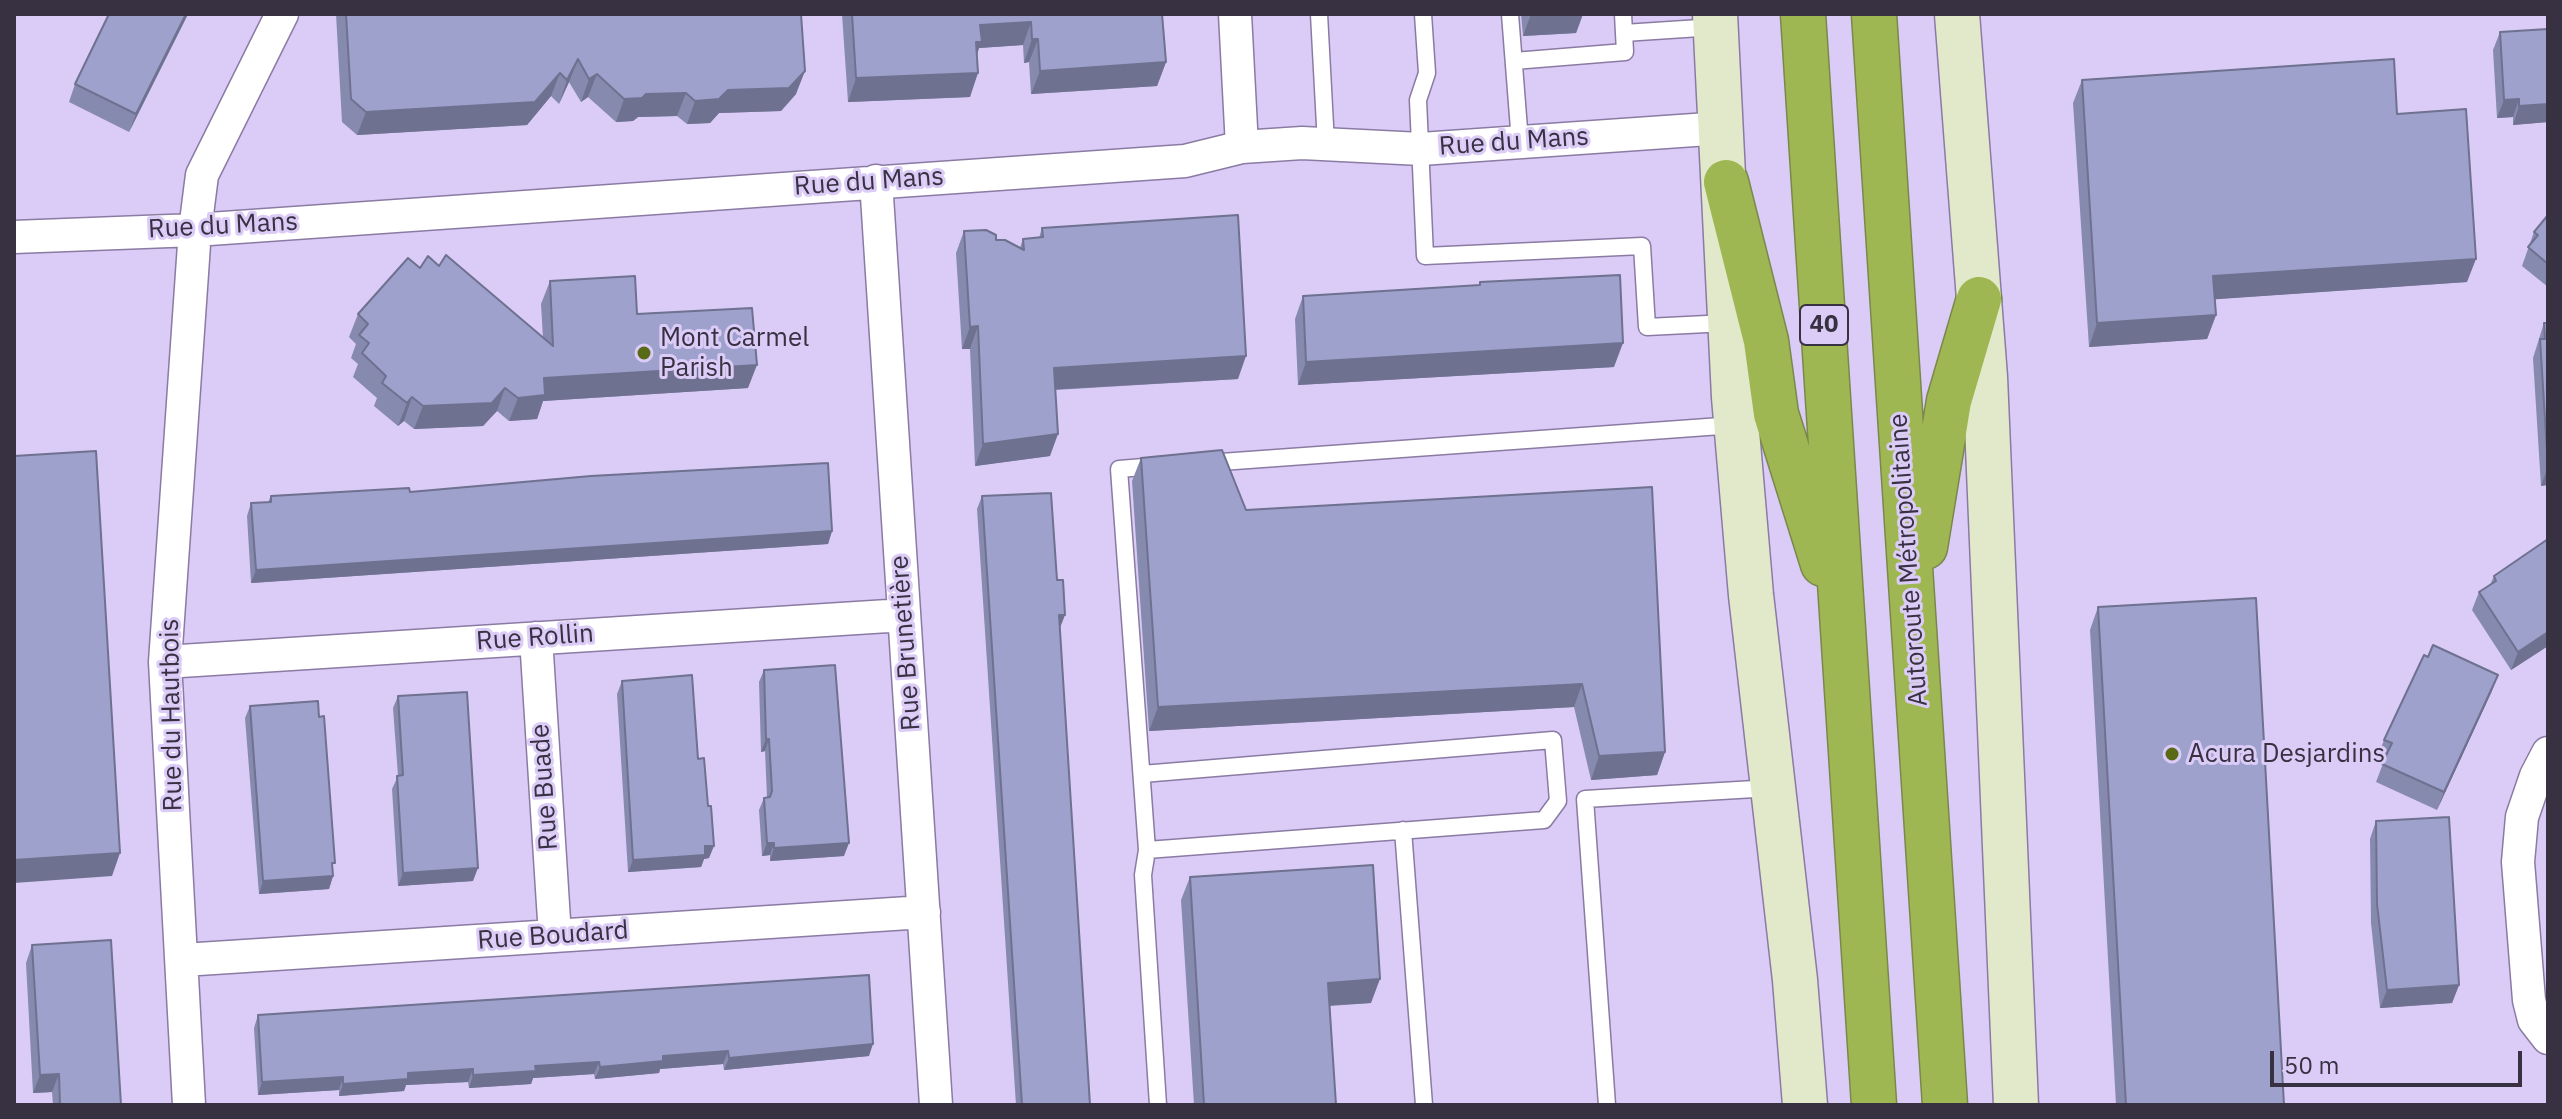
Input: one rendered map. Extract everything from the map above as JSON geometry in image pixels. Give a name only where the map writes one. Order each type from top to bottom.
[{"type":"highway","name":"40","points":[[1803,14],[1874,1105]]},
{"type":"highway","name":"Autoroute Métropolitaine","points":[[1874,14],[1945,1105]]},
{"type":"highway","points":[[1726,182],[1766,341],[1776,414],[1845,635]]},
{"type":"highway","points":[[1912,624],[1949,401],[1979,299]]},
{"type":"main road","points":[[1957,14],[1979,299],[2016,1105]]},
{"type":"main road","points":[[1716,20],[1736,425],[1795,980],[1805,1105]]},
{"type":"street","name":"Rue du Hautbois","points":[[189,1105],[165,662],[195,230],[202,175],[282,14]]},
{"type":"street","points":[[1235,14],[1242,147]]},
{"type":"street","name":"Rue du Mans","points":[[14,237],[195,230],[1185,161],[1242,147],[1326,144],[1421,149],[1723,128]]},
{"type":"street","name":"Rue Brunetière","points":[[876,181],[936,1105]]},
{"type":"street","name":"Rue Rollin","points":[[165,662],[904,615]]},
{"type":"street","name":"Rue Buade","points":[[536,638],[555,936]]},
{"type":"street","points":[[2548,753],[2536,776],[2522,817],[2518,862],[2529,1000],[2534,1020],[2548,1038]]},
{"type":"street","name":"Rue Boudard","points":[[183,960],[924,912]]},
{"type":"lane","points":[[1319,14],[1326,144]]},
{"type":"lane","points":[[1423,14],[1427,73],[1418,100],[1425,256],[1642,246],[1647,327],[1729,323]]},
{"type":"lane","points":[[1510,14],[1520,142]]},
{"type":"lane","points":[[1514,61],[1625,52],[1623,14]]},
{"type":"lane","points":[[1624,33],[1716,20]]},
{"type":"lane","points":[[1197,464],[1736,425]]},
{"type":"lane","points":[[1158,1105],[1143,875],[1147,850],[1119,469],[1166,466]]},
{"type":"lane","points":[[1142,774],[1553,740],[1558,801],[1544,820],[1147,850]]},
{"type":"lane","points":[[1558,801],[1773,788]]},
{"type":"lane","points":[[1585,799],[1607,1105]]},
{"type":"lane","points":[[1403,830],[1424,1105]]},
{"type":"building","points":[[109,14],[186,14],[136,114],[75,84]]},
{"type":"building","points":[[346,14],[801,14],[805,71],[789,88],[728,90],[719,99],[695,101],[686,93],[646,94],[642,98],[624,99],[597,74],[589,79],[578,59],[567,80],[560,73],[535,102],[366,112],[351,99]]},
{"type":"building","points":[[852,14],[1162,14],[1166,62],[1040,71],[1038,39],[1032,39],[1031,22],[980,25],[982,42],[976,42],[978,73],[856,78]]},
{"type":"building","points":[[2548,29],[2548,104],[2519,106],[2519,99],[2504,100],[2500,32]]},
{"type":"building","points":[[2394,59],[2397,114],[2466,109],[2476,259],[2213,276],[2216,315],[2097,323],[2082,80]]},
{"type":"building","points":[[1238,215],[1246,356],[1054,368],[1058,434],[983,444],[978,326],[970,327],[964,231],[986,230],[996,235],[996,240],[1005,240],[1024,250],[1023,239],[1043,237],[1042,228]]},
{"type":"building","points":[[2548,215],[2548,264],[2528,247],[2538,235],[2534,232]]},
{"type":"building","name":"Mont Carmel Parish","points":[[446,255],[553,346],[550,281],[635,276],[637,314],[752,308],[757,365],[544,378],[545,395],[518,398],[505,388],[492,403],[423,406],[412,397],[407,403],[382,383],[386,376],[362,353],[369,343],[359,335],[368,324],[358,314],[408,258],[420,268],[428,256],[439,266]]},
{"type":"building","points":[[1620,275],[1623,343],[1306,362],[1303,296]]},
{"type":"building","points":[[2544,323],[2548,323],[2548,467],[2540,339],[2545,339]]},
{"type":"building","points":[[1222,450],[1246,510],[1652,487],[1665,752],[1599,756],[1582,684],[1158,707],[1141,458]]},
{"type":"building","points":[[96,451],[120,853],[14,860],[14,456]]},
{"type":"building","points":[[828,463],[832,531],[256,570],[251,503],[271,502],[271,496],[409,488],[410,492],[591,476]]},
{"type":"building","points":[[1051,493],[1057,580],[1063,580],[1065,615],[1059,615],[1090,1105],[1022,1105],[982,496]]},
{"type":"building","points":[[2548,539],[2548,632],[2518,652],[2479,592],[2496,581],[2494,576]]},
{"type":"building","points":[[2256,598],[2284,1105],[2126,1105],[2098,607]]},
{"type":"building","points":[[2433,645],[2498,675],[2444,792],[2382,764],[2392,743],[2384,740],[2424,655],[2428,657]]},
{"type":"building","points":[[835,665],[849,843],[774,848],[774,843],[767,843],[764,798],[770,797],[772,791],[769,739],[766,739],[764,670]]},
{"type":"building","points":[[692,675],[698,759],[704,758],[714,846],[705,846],[705,855],[633,860],[622,681]]},
{"type":"building","points":[[467,692],[478,868],[403,873],[397,776],[403,775],[398,696]]},
{"type":"building","points":[[318,701],[319,717],[324,716],[335,863],[332,863],[333,876],[263,881],[250,706]]},
{"type":"building","points":[[2449,817],[2459,985],[2387,990],[2377,904],[2376,821]]},
{"type":"building","points":[[1373,865],[1380,979],[1328,983],[1336,1105],[1204,1105],[1190,877]]},
{"type":"building","points":[[111,940],[121,1105],[60,1105],[59,1074],[40,1075],[32,945]]},
{"type":"building","points":[[869,975],[873,1044],[729,1058],[728,1051],[663,1056],[663,1061],[600,1067],[599,1062],[535,1066],[536,1071],[473,1075],[473,1069],[408,1073],[408,1079],[343,1084],[343,1077],[262,1082],[258,1015]]},
{"type":"place","name":"Mont Carmel Parish","points":[[644,353]]},
{"type":"place","name":"Acura Desjardins","points":[[2172,754]]}]
